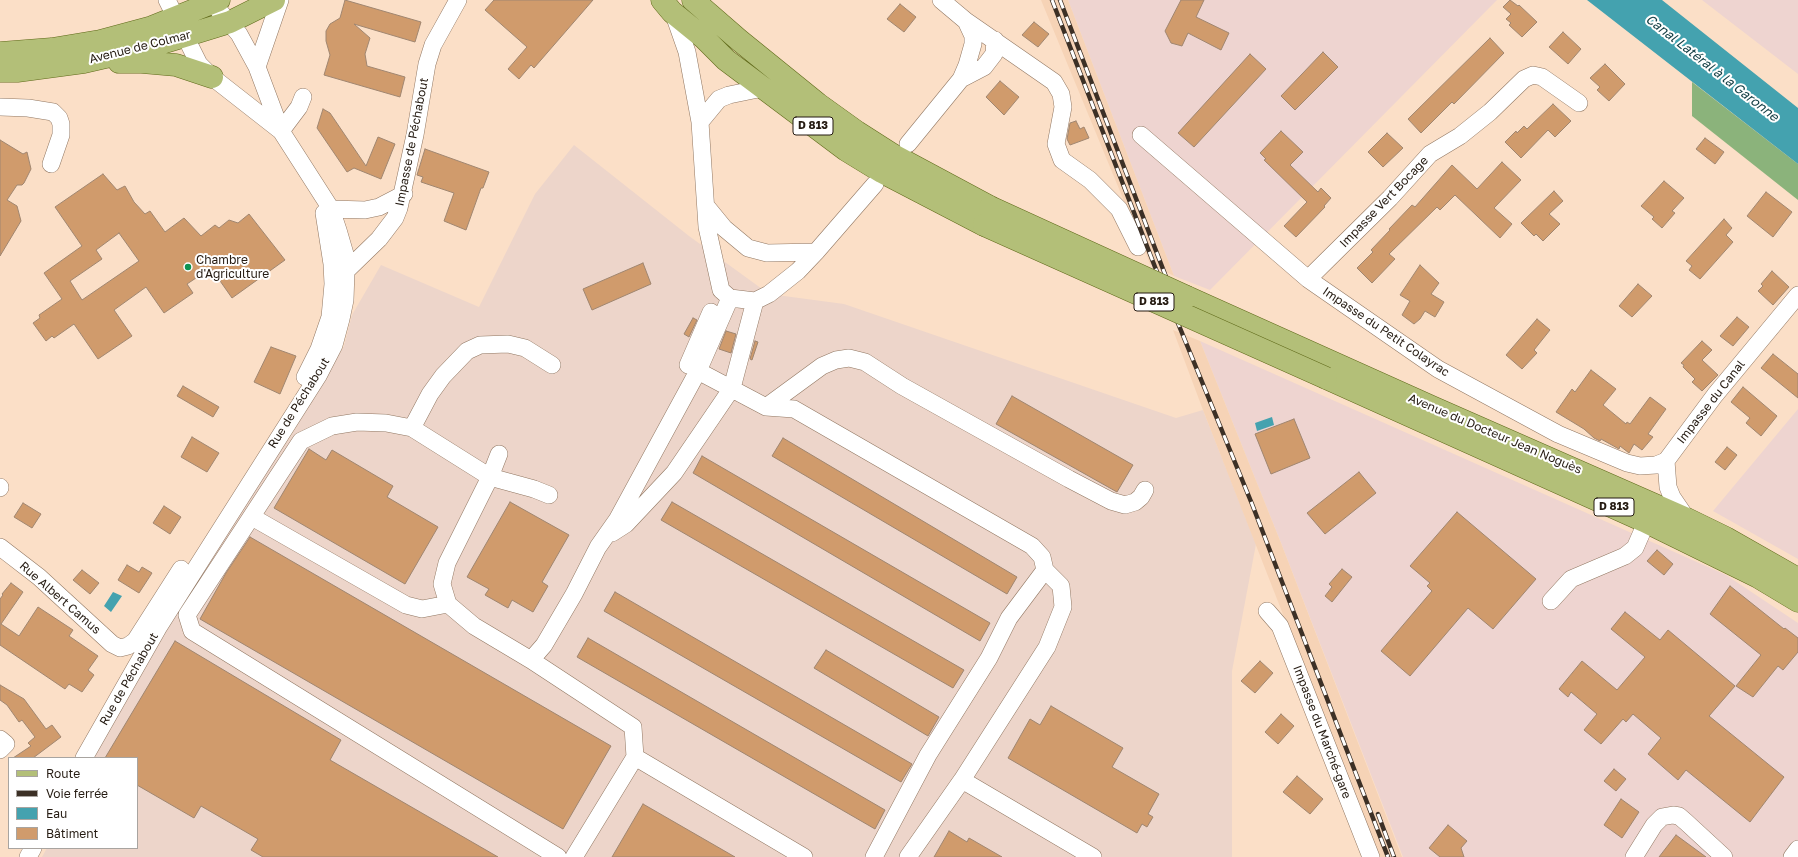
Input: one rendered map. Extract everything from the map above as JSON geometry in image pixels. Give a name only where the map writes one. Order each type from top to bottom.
[{"type":"main road","name":"Avenue de Colmar","points":[[0,54],[52,49],[100,41],[152,27],[176,18],[230,22],[274,0]]},
{"type":"main road","name":"D 813","points":[[693,0],[739,40],[818,104],[856,132],[987,216]]},
{"type":"main road","name":"Avenue de Colmar","points":[[0,71],[17,71],[84,62],[214,1]]},
{"type":"main road","name":"D 813","points":[[667,6],[704,38],[726,60],[846,150],[882,172],[987,216]]},
{"type":"main road","points":[[84,62],[142,62],[176,65],[212,77]]},
{"type":"main road","name":"Avenue du Docteur Jean Noguès","points":[[987,216],[1187,297],[1758,577],[1798,601]]},
{"type":"main road","name":"Avenue du Docteur Jean Noguès","points":[[987,216],[1326,378],[1429,415],[1687,518],[1726,538],[1798,579]]},
{"type":"street","points":[[152,27],[162,15],[163,0]]},
{"type":"street","points":[[257,68],[280,0]]},
{"type":"street","name":"Impasse de Péchabout","points":[[346,271],[379,239],[395,218],[404,194],[427,64],[433,45],[458,0]]},
{"type":"street","points":[[941,0],[966,21],[1054,82],[1062,94],[1063,107],[1056,144],[1062,160],[1090,180],[1119,209],[1138,247]]},
{"type":"street","name":"Rue de Péchabout","points":[[85,757],[158,628],[318,376],[334,345],[345,300],[345,254],[331,209],[281,131],[248,48],[214,1]]},
{"type":"street","points":[[532,660],[544,645],[570,601],[598,547],[617,520],[693,368],[726,294],[707,227],[700,122],[687,52],[667,6]]},
{"type":"street","points":[[176,18],[199,64],[212,77],[281,131],[299,107],[303,97]]},
{"type":"street","points":[[908,144],[961,79],[968,65],[973,44],[973,36],[966,21]]},
{"type":"street","points":[[961,79],[984,67],[994,54],[995,40]]},
{"type":"street","name":"Impasse Vert Bocage","points":[[1308,279],[1390,198],[1430,154],[1460,136],[1490,112],[1524,79],[1533,75],[1542,77],[1580,104]]},
{"type":"street","points":[[700,122],[719,99],[729,95],[763,88]]},
{"type":"street","points":[[0,107],[28,108],[53,112],[59,118],[61,124],[61,135],[50,164]]},
{"type":"street","name":"Impasse du Petit Colayrac","points":[[1141,135],[1308,279],[1438,369],[1558,434],[1627,463],[1640,466],[1666,461]]},
{"type":"street","points":[[726,294],[755,301],[769,294],[798,271],[875,184]]},
{"type":"street","name":"Rue Albert Camus","points":[[0,547],[38,577],[112,644],[120,648],[128,646],[136,641],[258,450],[281,417],[319,349],[330,317],[333,284],[332,264],[321,192]]},
{"type":"street","points":[[331,209],[365,210],[379,207],[404,194]]},
{"type":"street","points":[[706,206],[724,228],[748,248],[767,253],[816,252]]},
{"type":"street","name":"Impasse du Canal","points":[[1666,461],[1715,395],[1798,295]]},
{"type":"street","points":[[605,537],[626,524],[674,473],[732,388],[755,301]]},
{"type":"street","points":[[412,428],[430,394],[443,376],[467,351],[480,346],[508,344],[525,348],[552,365]]},
{"type":"street","points":[[766,407],[822,366],[836,360],[849,358],[865,362],[902,386],[1068,479],[1111,501],[1126,505],[1135,502],[1141,497],[1145,490]]},
{"type":"street","points":[[693,368],[766,407],[794,409],[1032,546],[1042,557],[1045,570],[1061,586],[1063,607],[1047,647],[962,780],[908,857]]},
{"type":"street","points":[[549,495],[534,489],[490,477],[412,428],[386,423],[357,422],[332,426],[301,441],[187,615],[192,631],[558,857]]},
{"type":"street","points":[[499,454],[490,477],[447,563],[442,584],[448,604],[474,626],[532,660],[633,727],[635,757],[574,857]]},
{"type":"street","points":[[1666,461],[1668,487],[1672,497],[1687,518]]},
{"type":"street","points":[[252,517],[406,605],[422,609],[448,604]]},
{"type":"street","points":[[1551,600],[1571,579],[1625,556],[1635,548],[1642,532],[1644,521]]},
{"type":"street","points":[[874,857],[928,756],[989,658],[1009,618],[1045,570]]},
{"type":"street","name":"Impasse du Marché-gare","points":[[1267,610],[1280,626],[1371,857]]},
{"type":"street","points":[[0,739],[6,744],[0,750]]},
{"type":"street","points":[[635,757],[804,857]]},
{"type":"street","points":[[962,780],[1093,857]]},
{"type":"street","points":[[1634,857],[1654,825],[1662,818],[1674,815],[1679,816],[1724,857]]},
{"type":"street","points":[[1792,857],[1798,849]]},
{"type":"shaded area","points":[[1041,0],[1068,0],[1174,276],[1150,264]]},
{"type":"shaded area","points":[[1068,0],[1497,0],[1210,290],[1174,276]]},
{"type":"shaded area","points":[[1702,0],[1798,0],[1798,74]]},
{"type":"shaded area","points":[[574,145],[689,236],[769,294],[844,304],[1176,418],[1203,410],[1256,544],[1232,671],[1232,857],[42,857],[46,849],[138,849],[138,757],[94,757],[145,661],[271,464],[291,436],[344,346],[352,315],[381,265],[479,307],[535,194]]},
{"type":"shaded area","points":[[1173,330],[1200,341],[1281,543],[1402,857],[1378,857]]},
{"type":"shaded area","points":[[1200,341],[1726,575],[1798,623],[1798,857],[1403,857],[1281,543]]},
{"type":"shaded area","points":[[1798,409],[1798,559],[1713,511]]},
{"type":"green space","points":[[1692,82],[1798,164],[1798,200],[1692,116]]},
{"type":"water","name":"Canal Latéral à la Garonne","points":[[1587,0],[1662,0],[1798,108],[1798,164]]},
{"type":"water","points":[[1272,417],[1274,425],[1257,431],[1255,423]]},
{"type":"water","points":[[113,592],[122,596],[111,612],[104,606]]},
{"type":"building","points":[[345,0],[421,22],[415,42],[354,24],[370,38],[365,54],[367,66],[405,77],[400,97],[324,75],[330,55],[326,41],[326,31],[330,24],[340,18]]},
{"type":"building","points":[[494,0],[593,0],[534,68],[531,65],[519,79],[508,69],[527,47],[485,10]]},
{"type":"building","points":[[1181,0],[1204,0],[1196,17],[1229,33],[1221,50],[1188,33],[1182,46],[1171,43],[1165,31]]},
{"type":"building","points":[[1510,0],[1518,6],[1519,5],[1537,22],[1522,37],[1509,25],[1511,23],[1506,19],[1511,14],[1503,7]]},
{"type":"building","points":[[900,4],[916,17],[904,32],[887,19]]},
{"type":"building","points":[[1034,22],[1049,34],[1038,47],[1022,35]]},
{"type":"building","points":[[1563,32],[1581,49],[1568,64],[1549,47]]},
{"type":"building","points":[[1490,38],[1504,53],[1454,104],[1452,102],[1421,133],[1408,119]]},
{"type":"building","points":[[1323,52],[1338,67],[1295,110],[1281,96]]},
{"type":"building","points":[[1250,54],[1266,69],[1194,147],[1178,133]]},
{"type":"building","points":[[1605,64],[1625,84],[1609,101],[1597,90],[1600,87],[1590,78]]},
{"type":"building","points":[[1000,81],[1019,97],[1004,115],[986,97]]},
{"type":"building","points":[[1553,104],[1571,121],[1555,137],[1548,130],[1521,158],[1505,142],[1516,131],[1517,133],[1524,126],[1527,129]]},
{"type":"building","points":[[323,109],[330,113],[366,166],[378,137],[395,144],[381,179],[354,168],[347,172],[317,128]]},
{"type":"building","points":[[1076,121],[1080,129],[1084,127],[1089,138],[1070,145],[1067,139],[1070,123]]},
{"type":"building","points":[[1281,131],[1303,152],[1290,165],[1318,192],[1321,188],[1331,198],[1324,206],[1325,207],[1296,237],[1284,226],[1307,202],[1264,160],[1266,159],[1260,153]]},
{"type":"building","points":[[1387,133],[1403,148],[1383,167],[1368,152]]},
{"type":"building","points":[[1705,138],[1724,152],[1715,164],[1696,149]]},
{"type":"building","points":[[0,140],[23,154],[27,152],[31,169],[24,183],[22,185],[17,185],[7,200],[17,206],[21,221],[0,256]]},
{"type":"building","points":[[425,149],[489,172],[483,188],[481,188],[466,230],[444,221],[454,193],[421,182],[423,177],[417,175]]},
{"type":"building","points":[[1502,162],[1521,180],[1494,208],[1512,224],[1500,238],[1455,195],[1440,210],[1437,207],[1389,254],[1395,259],[1372,283],[1357,268],[1373,252],[1371,250],[1390,230],[1389,229],[1412,205],[1415,207],[1452,165],[1477,189]]},
{"type":"building","name":"Chambre d'Agriculture","points":[[103,174],[117,190],[125,186],[134,202],[145,214],[150,211],[165,232],[184,218],[201,236],[215,225],[219,228],[229,220],[238,223],[249,214],[285,260],[232,298],[211,268],[187,284],[193,293],[164,313],[146,287],[114,310],[132,336],[98,359],[74,324],[54,338],[52,336],[46,341],[33,323],[40,318],[39,315],[62,299],[44,273],[82,246],[55,207]],"holes":[[[119,233],[139,261],[82,300],[70,281],[102,259],[96,250]]]},
{"type":"building","points":[[1664,181],[1684,198],[1672,211],[1675,213],[1662,228],[1652,219],[1654,217],[1641,206]]},
{"type":"building","points":[[1554,191],[1563,201],[1549,214],[1560,224],[1543,241],[1536,234],[1534,236],[1521,223]]},
{"type":"building","points":[[1766,192],[1792,212],[1773,237],[1747,216]]},
{"type":"building","points":[[1724,219],[1732,228],[1726,235],[1733,242],[1700,279],[1689,270],[1692,266],[1686,261]]},
{"type":"building","points":[[643,263],[651,284],[592,310],[583,289]]},
{"type":"building","points":[[1420,265],[1439,283],[1431,294],[1444,302],[1435,317],[1425,311],[1420,319],[1414,324],[1402,315],[1410,301],[1400,295]]},
{"type":"building","points":[[1772,271],[1789,287],[1773,305],[1758,291],[1763,286],[1761,284]]},
{"type":"building","points":[[1638,284],[1652,296],[1632,317],[1619,306]]},
{"type":"building","points":[[1737,317],[1749,327],[1733,346],[1720,336]]},
{"type":"building","points":[[693,318],[697,320],[689,337],[684,334]]},
{"type":"building","points":[[1537,319],[1550,330],[1534,350],[1537,353],[1522,369],[1506,355]]},
{"type":"building","points":[[726,331],[736,334],[731,353],[719,349]]},
{"type":"building","points":[[755,341],[758,342],[752,360],[750,359]]},
{"type":"building","points":[[1702,341],[1712,350],[1702,360],[1718,375],[1702,391],[1692,382],[1695,379],[1681,363]]},
{"type":"building","points":[[271,347],[296,356],[280,394],[254,382]]},
{"type":"building","points":[[1773,354],[1798,374],[1798,398],[1761,368]]},
{"type":"building","points":[[1591,370],[1616,389],[1603,405],[1626,424],[1627,422],[1630,424],[1650,397],[1666,409],[1648,434],[1653,437],[1642,450],[1634,444],[1629,453],[1620,446],[1619,449],[1601,439],[1600,441],[1584,429],[1556,412],[1572,389],[1575,392]]},
{"type":"building","points":[[183,386],[219,407],[213,417],[177,396]]},
{"type":"building","points":[[1743,387],[1777,416],[1761,436],[1746,423],[1750,418],[1731,402]]},
{"type":"building","points":[[1012,396],[1133,465],[1117,492],[996,424]]},
{"type":"building","points":[[1294,419],[1310,458],[1271,474],[1255,434]]},
{"type":"building","points":[[192,437],[219,453],[207,472],[181,457]]},
{"type":"building","points":[[783,438],[1017,577],[1007,594],[772,456]]},
{"type":"building","points":[[1727,447],[1737,455],[1725,470],[1715,462]]},
{"type":"building","points":[[309,449],[326,460],[332,450],[393,486],[387,497],[438,527],[405,584],[274,508]]},
{"type":"building","points":[[702,456],[990,623],[980,641],[693,473]]},
{"type":"building","points":[[1359,472],[1376,493],[1325,534],[1307,513]]},
{"type":"building","points":[[510,502],[569,535],[542,582],[548,586],[533,612],[512,600],[508,608],[485,595],[489,589],[467,577]]},
{"type":"building","points":[[672,502],[964,670],[953,688],[661,520]]},
{"type":"building","points":[[23,503],[41,514],[32,528],[14,517]]},
{"type":"building","points":[[164,506],[181,517],[170,534],[153,523]]},
{"type":"building","points":[[1457,512],[1536,579],[1493,629],[1468,608],[1410,676],[1381,651],[1432,591],[1427,586],[1430,583],[1410,566]]},
{"type":"building","points":[[250,537],[611,746],[563,829],[200,619],[226,573]]},
{"type":"building","points":[[1657,550],[1673,564],[1664,575],[1647,561]]},
{"type":"building","points":[[127,565],[139,572],[142,567],[152,573],[139,593],[118,580]]},
{"type":"building","points":[[1342,569],[1352,577],[1332,602],[1325,596],[1332,587],[1329,584]]},
{"type":"building","points":[[82,570],[99,583],[90,594],[73,580]]},
{"type":"building","points":[[11,583],[23,592],[1,624],[19,636],[38,607],[73,630],[69,636],[98,656],[88,670],[94,675],[82,692],[69,684],[65,689],[0,645],[0,599]]},
{"type":"building","points":[[1730,586],[1784,629],[1785,628],[1798,638],[1798,652],[1783,670],[1778,666],[1753,697],[1736,686],[1761,655],[1710,614]]},
{"type":"building","points":[[615,592],[912,764],[901,782],[604,611]]},
{"type":"building","points":[[1625,612],[1660,640],[1668,630],[1735,686],[1709,716],[1784,777],[1750,822],[1686,770],[1678,780],[1648,754],[1661,738],[1633,714],[1626,722],[1623,719],[1601,744],[1584,730],[1597,714],[1571,692],[1568,697],[1559,689],[1582,661],[1617,690],[1645,657],[1611,629]]},
{"type":"building","points":[[588,638],[885,810],[875,829],[577,657]]},
{"type":"building","points":[[175,641],[341,740],[330,760],[498,857],[263,857],[251,850],[258,839],[201,806],[194,818],[138,786],[138,757],[106,757]]},
{"type":"building","points":[[826,650],[939,717],[928,736],[814,668]]},
{"type":"building","points":[[1260,661],[1273,673],[1255,693],[1241,681]]},
{"type":"building","points":[[0,685],[24,699],[46,729],[52,725],[61,737],[34,757],[14,757],[31,746],[28,743],[35,737],[22,720],[19,722],[7,705],[0,700]]},
{"type":"building","points":[[1051,706],[1123,748],[1112,767],[1159,794],[1148,814],[1153,817],[1147,827],[1142,824],[1137,833],[1008,758],[1030,719],[1040,725]]},
{"type":"building","points":[[1281,714],[1294,726],[1278,744],[1265,732]]},
{"type":"building","points":[[1614,769],[1626,779],[1616,791],[1604,781]]},
{"type":"building","points":[[1297,776],[1323,799],[1310,814],[1283,792]]},
{"type":"building","points":[[1621,799],[1639,812],[1622,838],[1604,825]]},
{"type":"building","points":[[643,804],[735,857],[612,857]]},
{"type":"building","points":[[1448,825],[1467,841],[1461,848],[1464,857],[1440,857],[1429,848]]},
{"type":"building","points":[[949,831],[967,842],[969,838],[1002,857],[934,857]]},
{"type":"building","points":[[1676,835],[1706,857],[1659,857]]},
{"type":"railway","points":[[1052,0],[1155,267],[1252,504],[1388,857]]},
{"type":"railway","points":[[1060,0],[1176,303]]},
{"type":"railway","points":[[1378,814],[1394,857]]},
{"type":"place","name":"Chambre d'Agriculture","points":[[188,267]]}]
